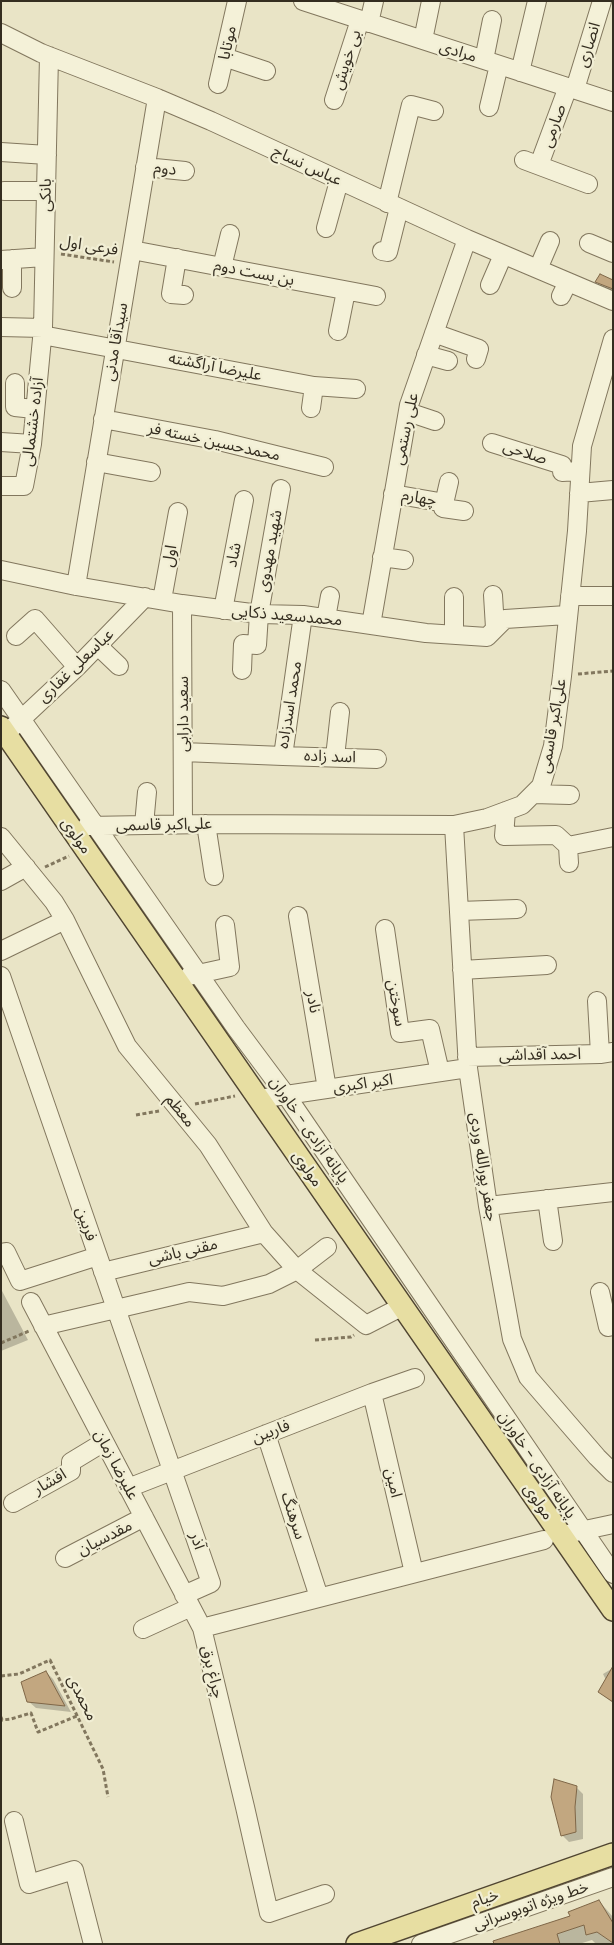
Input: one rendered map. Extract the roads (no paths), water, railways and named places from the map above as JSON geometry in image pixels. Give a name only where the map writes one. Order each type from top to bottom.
[{"type":"main road","name":"مولوی","points":[[3,734],[86,849],[613,1610]]},
{"type":"main road","name":"خیام","points":[[357,1944],[613,1854]]},
{"type":"street","name":"موتابا","points":[[218,84],[237,1]]},
{"type":"street","name":"مرادی","points":[[303,1],[613,102]]},
{"type":"street","name":"بی خویش","points":[[334,100],[374,1]]},
{"type":"street","points":[[423,40],[431,1]]},
{"type":"street","points":[[520,72],[537,1]]},
{"type":"street","name":"انصاری","points":[[572,88],[605,4]]},
{"type":"street","points":[[489,107],[492,20]]},
{"type":"street","name":"عباس نساج","points":[[1,33],[49,56],[157,98],[393,206],[538,269],[564,289],[613,301]]},
{"type":"street","name":"بانکی","points":[[43,331],[49,56]]},
{"type":"street","points":[[224,57],[266,71]]},
{"type":"street","name":"صارمی","points":[[572,88],[532,162],[588,184]]},
{"type":"street","name":"سیدآقا مدنی","points":[[76,586],[157,98]]},
{"type":"street","points":[[382,251],[388,252],[393,206],[411,105],[434,111]]},
{"type":"street","points":[[1,152],[47,155]]},
{"type":"street","name":"دوم","points":[[145,167],[185,171]]},
{"type":"street","points":[[326,228],[339,181]]},
{"type":"street","points":[[4,191],[46,191]]},
{"type":"street","points":[[222,267],[230,234]]},
{"type":"street","name":"علی رستمی","points":[[371,625],[408,412],[467,239]]},
{"type":"street","points":[[538,269],[550,241]]},
{"type":"street","points":[[589,243],[613,253]]},
{"type":"street","points":[[12,288],[6,259],[44,254]]},
{"type":"street","points":[[490,285],[503,254]]},
{"type":"street","name":"بن بست دوم","points":[[130,257],[177,258],[376,296]]},
{"type":"street","points":[[177,258],[171,294],[184,295]]},
{"type":"street","points":[[338,331],[346,291]]},
{"type":"street","name":"علیرضا آراگشته","points":[[1,327],[43,331],[115,349],[314,386],[356,389]]},
{"type":"street","name":"آزاده خشتمالی","points":[[1,486],[24,486],[32,444],[43,331]]},
{"type":"street","points":[[434,333],[479,349],[476,359]]},
{"type":"street","name":"علی‌اکبر قاسمی","points":[[70,827],[183,824],[454,825],[487,818],[522,805],[541,786],[548,766],[562,676],[577,531],[582,446],[613,339]]},
{"type":"street","points":[[426,355],[448,361]]},
{"type":"street","points":[[15,383],[14,407],[34,409]]},
{"type":"street","points":[[311,408],[314,386]]},
{"type":"street","points":[[408,412],[435,421]]},
{"type":"street","name":"محمدحسین خسته فر","points":[[103,419],[215,440],[324,467]]},
{"type":"street","points":[[1,442],[32,444]]},
{"type":"street","name":"صلاحی","points":[[492,443],[562,465],[562,472],[580,471]]},
{"type":"street","points":[[96,462],[151,472]]},
{"type":"street","points":[[445,503],[449,482]]},
{"type":"street","name":"شهید مهدوی","points":[[259,614],[281,489]]},
{"type":"street","points":[[579,492],[613,490]]},
{"type":"street","name":"چهارم","points":[[393,494],[445,503],[443,508],[464,511]]},
{"type":"street","name":"شاد","points":[[223,610],[244,500]]},
{"type":"street","name":"اول","points":[[153,599],[178,512]]},
{"type":"street","points":[[382,557],[404,560]]},
{"type":"street","name":"محمدسعید ذکایی","points":[[1,570],[76,586],[182,604],[259,614],[303,615],[426,633],[487,637],[505,619],[567,615]]},
{"type":"street","points":[[493,595],[495,628]]},
{"type":"street","points":[[326,618],[330,596]]},
{"type":"street","points":[[570,596],[613,596]]},
{"type":"street","points":[[454,597],[454,635]]},
{"type":"street","name":"عباسعلی غفاری","points":[[3,734],[98,646],[153,599]]},
{"type":"street","name":"سعید دارابی","points":[[182,604],[183,824]]},
{"type":"street","points":[[242,670],[243,644],[257,645],[259,614]]},
{"type":"street","name":"محمد اسدزاده","points":[[183,752],[283,756],[303,615]]},
{"type":"street","points":[[16,636],[35,619],[77,667]]},
{"type":"street","points":[[98,646],[118,666]]},
{"type":"street","name":"پایانه آزادی - خاوران","points":[[1,690],[198,974],[286,1095],[562,1535],[613,1574]]},
{"type":"street","points":[[335,758],[340,712]]},
{"type":"street","name":"اسد زاده","points":[[283,756],[377,759]]},
{"type":"street","points":[[144,825],[147,792]]},
{"type":"street","points":[[533,794],[570,795]]},
{"type":"street","points":[[506,811],[504,836],[556,835],[569,855],[613,837]]},
{"type":"street","points":[[206,824],[214,876]]},
{"type":"street","name":"جعفر پورالله وردی","points":[[454,825],[468,1062],[488,1206],[512,1340],[528,1377],[613,1473]]},
{"type":"street","name":"معظم","points":[[1,838],[54,902],[65,920],[127,1046],[208,1145],[264,1233],[297,1270],[366,1325],[403,1306]]},
{"type":"street","points":[[1,881],[29,870]]},
{"type":"street","points":[[459,911],[516,909]]},
{"type":"street","name":"نادر","points":[[298,916],[327,1089]]},
{"type":"street","points":[[1,951],[65,920]]},
{"type":"street","points":[[174,978],[230,967],[225,925]]},
{"type":"street","name":"سوختن","points":[[385,930],[400,1033],[430,1029],[440,1072]]},
{"type":"street","points":[[462,970],[547,965]]},
{"type":"street","name":"فربین","points":[[1,976],[100,1264],[174,1470]]},
{"type":"street","points":[[597,1001],[606,1053]]},
{"type":"street","name":"احمد آقداشی","points":[[468,1062],[606,1053]]},
{"type":"street","name":"اکبر اکبری","points":[[256,1096],[286,1095],[440,1072],[468,1062]]},
{"type":"street","points":[[488,1206],[613,1192]]},
{"type":"street","points":[[547,1199],[553,1241]]},
{"type":"street","name":"مقنی باشی","points":[[1,1253],[6,1252],[20,1281],[264,1233]]},
{"type":"street","points":[[43,1326],[189,1292],[223,1296],[269,1284],[297,1270],[327,1247]]},
{"type":"street","points":[[600,1292],[608,1327],[613,1326]]},
{"type":"street","name":"علیرضا زمان","points":[[31,1302],[202,1628]]},
{"type":"street","name":"فاربین","points":[[128,1488],[414,1378]]},
{"type":"street","name":"امین","points":[[372,1393],[414,1573]]},
{"type":"street","name":"سرهنگ","points":[[266,1434],[319,1597]]},
{"type":"street","name":"افشار","points":[[13,1503],[72,1471],[71,1462],[104,1442]]},
{"type":"street","name":"آذر","points":[[174,1470],[212,1583],[187,1601]]},
{"type":"street","name":"مقدسیان","points":[[66,1558],[144,1517]]},
{"type":"street","name":"چراغ برق","points":[[325,1894],[268,1914],[245,1807],[202,1628],[562,1535],[613,1524]]},
{"type":"street","points":[[143,1629],[187,1601]]},
{"type":"street","points":[[14,1821],[29,1884],[74,1870],[93,1944]]},
{"type":"street","name":"خط ویژه اتوبوسرانی","points":[[421,1944],[613,1877]]}]
